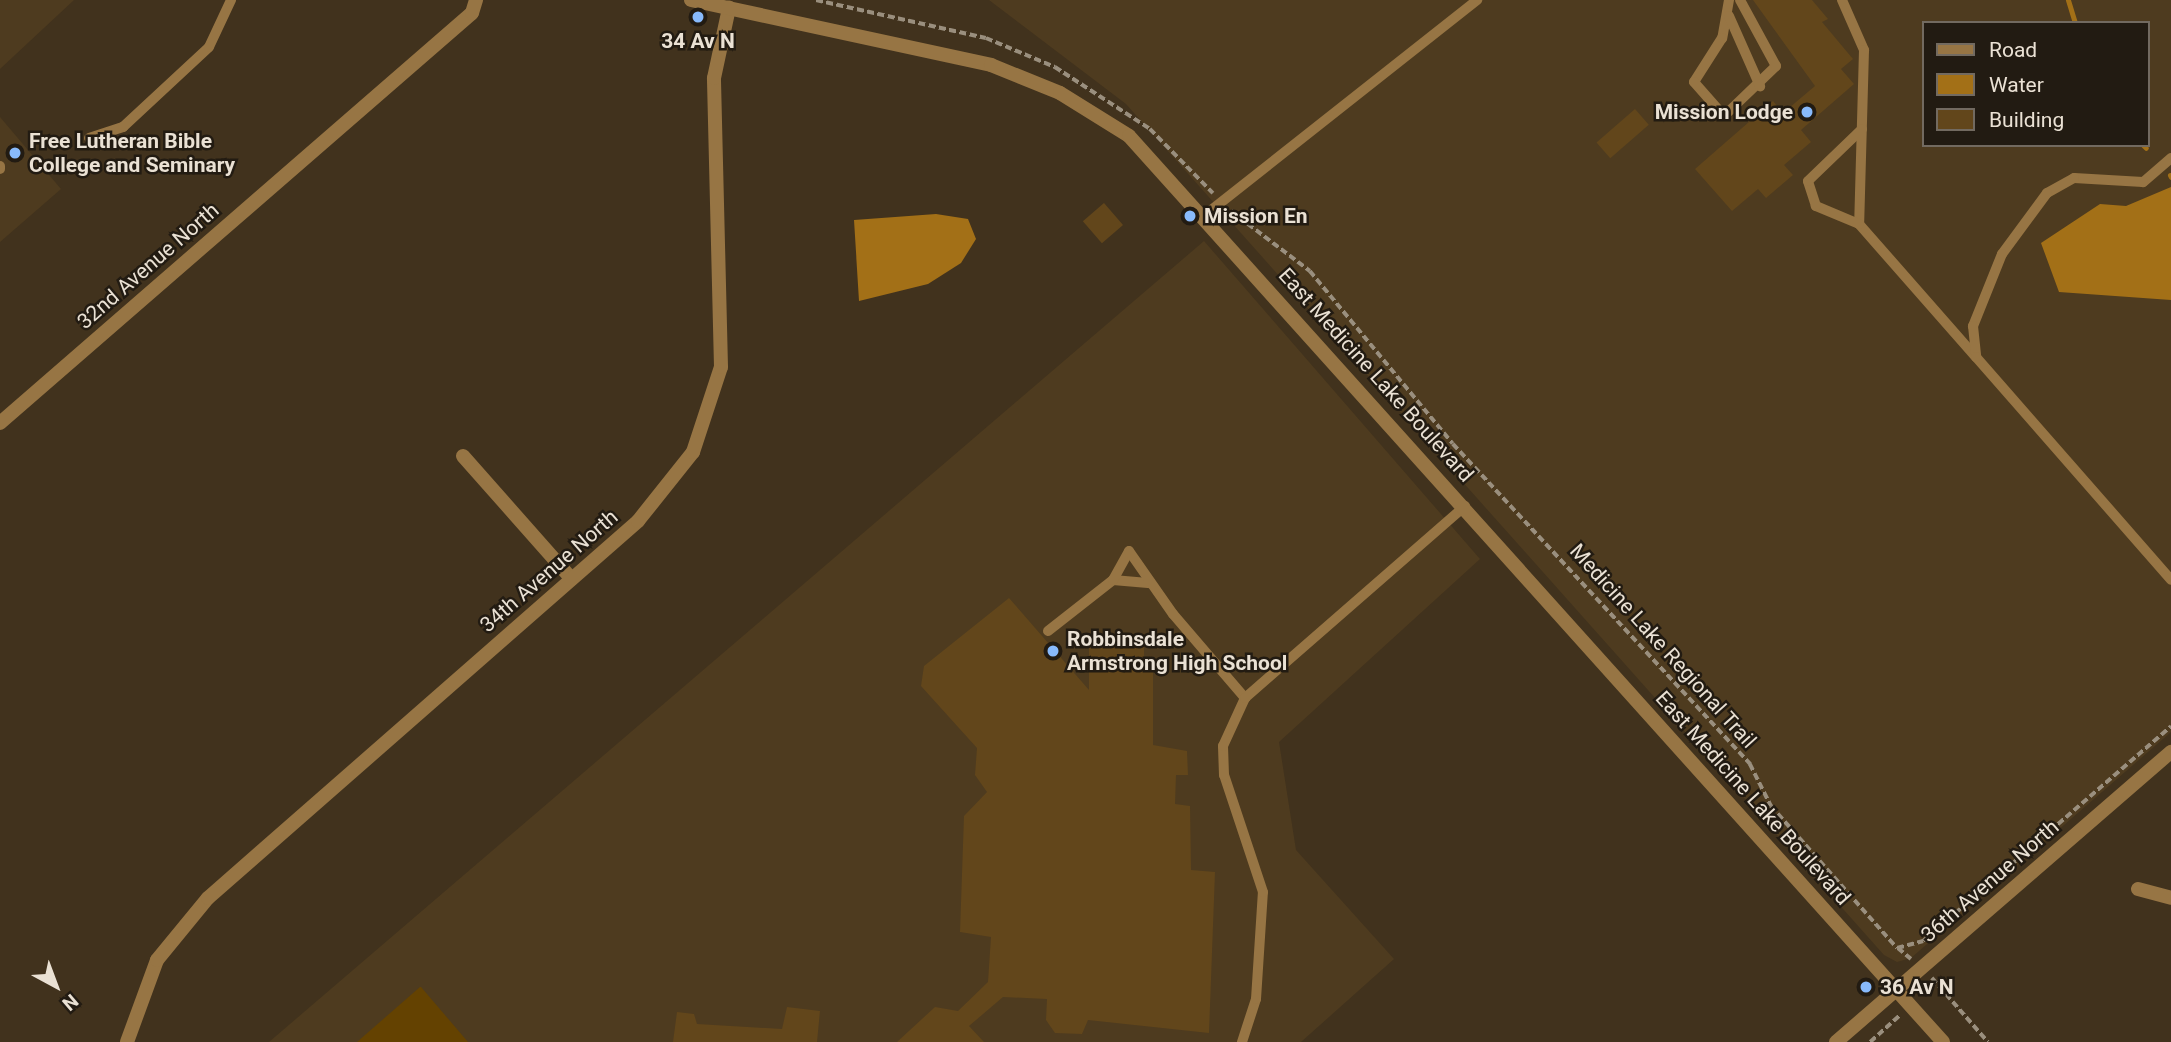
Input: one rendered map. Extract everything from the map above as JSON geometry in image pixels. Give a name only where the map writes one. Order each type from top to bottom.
[{"type":"street","name":"32nd Avenue North","points":[[0,423],[472,13],[476,0]]},
{"type":"street","name":"East Medicine Lake Boulevard","points":[[691,0],[1026,76],[1129,136],[1205,215],[1943,1042]]},
{"type":"street","name":"34th Avenue North","points":[[127,1042],[158,960],[208,898],[572,579],[668,489],[710,411],[721,367],[722,320],[714,78],[729,8]]},
{"type":"street","points":[[463,456],[572,579]]},
{"type":"street","name":"36th Avenue North","points":[[1836,1042],[2171,752]]},
{"type":"street","points":[[2138,889],[2171,898]]},
{"type":"lane","points":[[89,138],[123,127],[209,47],[231,0]]},
{"type":"lane","points":[[1205,215],[1477,0]]},
{"type":"lane","points":[[1729,0],[1729,16],[1760,86]]},
{"type":"lane","points":[[1729,16],[1694,82],[1724,116],[1772,75],[1774,56],[1740,0]]},
{"type":"lane","points":[[1842,0],[1864,50],[1859,224]]},
{"type":"lane","points":[[1862,129],[1808,181],[1816,206],[1859,224],[2171,580]]},
{"type":"lane","points":[[1976,358],[1972,327],[2002,254],[2047,193],[2074,178],[2143,182],[2171,158]]},
{"type":"lane","points":[[1242,1042],[1256,999],[1263,892],[1224,775],[1223,746],[1245,698],[1465,506]]},
{"type":"lane","points":[[1048,631],[1113,580],[1129,551],[1151,583],[1245,698]]},
{"type":"lane","points":[[1113,580],[1151,583]]},
{"type":"path","name":"Medicine Lake Regional Trail","points":[[1235,215],[1310,271],[1453,444],[1750,765],[1771,806],[1897,948],[1922,968],[1988,1042]]},
{"type":"path","points":[[1897,948],[1923,941],[2171,726]]},
{"type":"shaded area","points":[[0,0],[74,0],[0,69]]},
{"type":"shaded area","points":[[989,0],[2171,0],[2171,732],[1911,958],[1897,962],[1884,955],[1126,104]]},
{"type":"shaded area","name":"Free Lutheran Bible College and Seminary","points":[[0,117],[61,189],[0,242]]},
{"type":"shaded area","name":"Robbinsdale Armstrong High School","points":[[1204,241],[1480,559],[1279,742],[1296,850],[1394,959],[1301,1042],[269,1042]]},
{"type":"shaded area","points":[[420,987],[468,1042],[357,1042]]},
{"type":"water","points":[[2171,187],[2171,300],[2059,292],[2041,243],[2100,204],[2126,206]]},
{"type":"water","points":[[936,214],[968,219],[976,239],[961,263],[928,284],[859,301],[854,220]]},
{"type":"building","name":"Mission Lodge","points":[[1753,0],[1812,0],[1828,19],[1822,22],[1853,59],[1841,69],[1854,84],[1801,130],[1811,142],[1784,165],[1793,175],[1766,198],[1758,189],[1732,211],[1695,169],[1773,101],[1783,113],[1815,86]]},
{"type":"building","points":[[1635,109],[1649,125],[1610,158],[1597,142]]},
{"type":"building","points":[[1104,203],[1123,225],[1102,243],[1083,221]]},
{"type":"building","points":[[1009,598],[1089,690],[1089,638],[1144,641],[1144,668],[1153,671],[1153,745],[1187,751],[1188,775],[1176,775],[1175,804],[1190,806],[1191,870],[1215,872],[1209,1033],[1088,1020],[1082,1034],[1055,1033],[1046,1020],[1047,999],[1003,997],[969,1026],[984,1042],[897,1042],[935,1007],[958,1011],[988,982],[991,937],[960,932],[964,816],[987,792],[975,775],[977,748],[921,686],[924,666]]},
{"type":"building","points":[[787,1007],[820,1011],[817,1042],[673,1042],[677,1012],[694,1014],[697,1024],[782,1029]]},
{"type":"waterway","points":[[2068,0],[2074,21]]},
{"type":"place","name":"34 Av N","points":[[698,17]]},
{"type":"place","name":"Mission Lodge","points":[[1807,112]]},
{"type":"place","name":"Free Lutheran Bible College and Seminary","points":[[15,153]]},
{"type":"place","name":"Mission En","points":[[1190,216]]},
{"type":"place","name":"Robbinsdale Armstrong High School","points":[[1053,651]]},
{"type":"place","name":"36 Av N","points":[[1866,987]]}]
